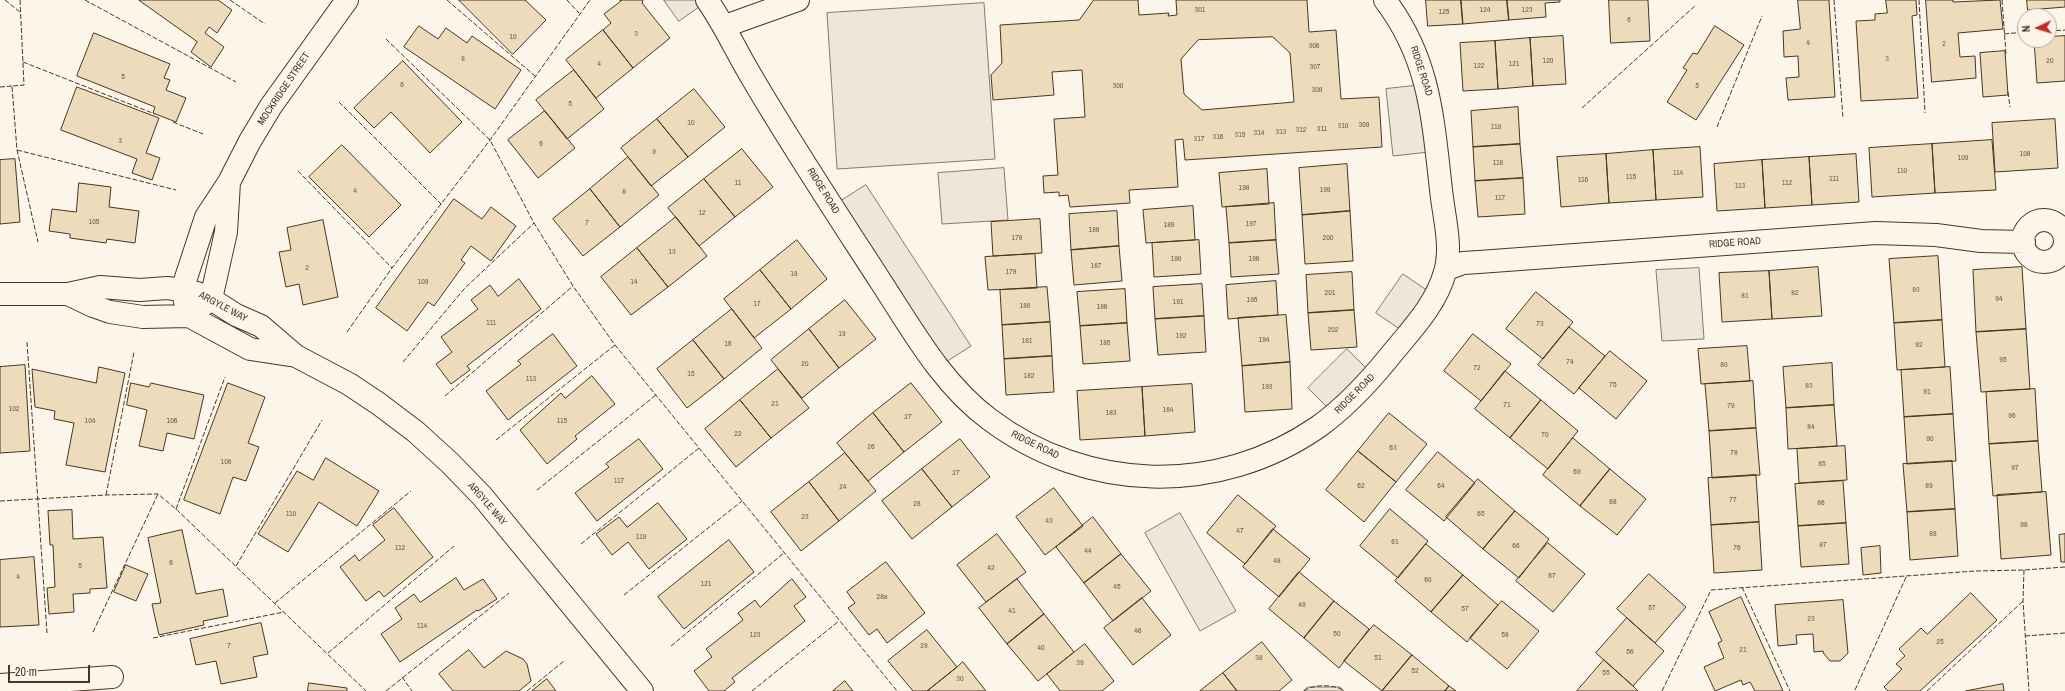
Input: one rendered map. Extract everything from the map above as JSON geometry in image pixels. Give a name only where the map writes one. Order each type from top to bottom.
[{"type":"street","name":"MOCKRIDGE STREET","points":[[182,290],[203,223],[229,182],[250,141],[271,106],[347,0]]},
{"type":"street","name":"RIDGE ROAD","points":[[707,0],[725,26],[750,74],[936,365],[970,403],[989,419],[1025,442],[1064,459],[1115,473],[1161,478],[1202,475],[1222,470],[1282,447],[1306,434],[1335,414],[1376,373],[1422,318],[1436,296],[1446,269],[1447,243],[1428,89],[1408,34],[1385,0]]},
{"type":"street","points":[[725,26],[798,0]]},
{"type":"street","name":"MOCKRIDGE STREET","points":[[211,300],[226,232],[229,182]]},
{"type":"street","points":[[2046,220],[2053,222],[2063,232],[2065,238],[2064,253],[2051,261],[2038,261],[2028,254],[2024,242],[2028,229],[2039,221],[2046,220]]},
{"type":"street","name":"RIDGE ROAD","points":[[1446,269],[1463,263],[1876,233],[1936,235],[1981,241],[2024,242]]},
{"type":"street","name":"ARGYLE WAY","points":[[0,294],[68,294],[100,287],[140,290],[167,288],[197,293],[236,316],[261,326],[296,356],[349,384],[379,404],[416,432],[450,463],[482,496],[642,691]]},
{"type":"street","points":[[182,290],[189,316],[211,300]]},
{"type":"street","name":"ARGYLE WAY","points":[[68,294],[110,312],[143,317],[189,316],[250,348],[296,356]]},
{"type":"street","points":[[0,685],[112,677]]},
{"type":"shaded area","points":[[664,0],[709,0],[679,21]]},
{"type":"shaded area","points":[[984,3],[995,159],[837,169],[827,13]]},
{"type":"shaded area","points":[[1431,84],[1438,151],[1393,156],[1386,89]]},
{"type":"shaded area","points":[[1004,168],[1008,220],[942,224],[938,173]]},
{"type":"shaded area","points":[[866,185],[971,346],[935,369],[830,208]]},
{"type":"shaded area","points":[[1699,268],[1704,339],[1662,341],[1656,270]]},
{"type":"shaded area","points":[[1403,274],[1437,297],[1410,336],[1376,313]]},
{"type":"shaded area","points":[[1347,349],[1375,377],[1336,416],[1308,388]]},
{"type":"shaded area","points":[[1180,513],[1236,611],[1200,631],[1145,533]]},
{"type":"shaded area","points":[[1308,687],[1340,687],[1344,691],[1304,691]]},
{"type":"building","points":[[139,0],[218,0],[232,10],[217,33],[209,27],[205,33],[224,47],[211,67],[191,52],[197,42]]},
{"type":"building","points":[[459,0],[525,0],[546,20],[513,54]]},
{"type":"building","points":[[620,0],[643,0],[642,3],[670,38],[633,68],[603,30],[611,23],[604,14],[621,1]]},
{"type":"building","points":[[1094,0],[1138,0],[1139,15],[1169,13],[1168,16],[1177,15],[1176,0],[1307,0],[1309,32],[1336,30],[1341,99],[1379,97],[1382,147],[1185,160],[1183,139],[1175,140],[1178,187],[1129,190],[1130,203],[1070,207],[1068,195],[1059,196],[1059,192],[1044,193],[1043,176],[1058,175],[1054,119],[1085,117],[1082,70],[1052,72],[1054,95],[993,100],[991,75],[1002,63],[1000,25],[1079,20]],"holes":[[[1273,37],[1290,53],[1294,102],[1202,110],[1184,94],[1181,59],[1198,40]]]},
{"type":"building","points":[[1426,0],[1461,0],[1463,24],[1428,26]]},
{"type":"building","points":[[1461,0],[1507,0],[1509,20],[1463,24]]},
{"type":"building","points":[[1507,0],[1560,0],[1560,2],[1545,3],[1546,17],[1509,20]]},
{"type":"building","points":[[1609,0],[1648,0],[1650,41],[1611,43]]},
{"type":"building","points":[[1798,0],[1829,0],[1835,97],[1788,100],[1786,78],[1799,77],[1798,56],[1784,57],[1783,31],[1800,29]]},
{"type":"building","points":[[1886,0],[1916,0],[1917,15],[1912,16],[1918,98],[1861,101],[1856,21],[1875,20],[1875,14],[1887,13]]},
{"type":"building","points":[[1926,0],[1953,0],[1953,2],[2000,0],[2003,29],[1958,33],[1960,57],[1975,56],[1976,78],[1932,82]]},
{"type":"building","points":[[2027,0],[2065,0],[2065,7],[2028,8]]},
{"type":"building","points":[[419,26],[438,39],[446,28],[467,43],[472,36],[521,70],[495,109],[404,47]]},
{"type":"building","points":[[1715,26],[1744,45],[1696,120],[1667,102],[1687,70],[1683,68],[1693,53],[1697,54]]},
{"type":"building","points":[[603,30],[633,68],[596,98],[566,60]]},
{"type":"building","points":[[94,33],[170,64],[164,78],[170,80],[166,90],[186,98],[176,122],[153,113],[155,107],[77,76]]},
{"type":"building","points":[[1563,36],[1566,84],[1533,86],[1530,38]]},
{"type":"building","points":[[2057,36],[2065,36],[2065,81],[2037,83],[2035,48],[2057,48]]},
{"type":"building","points":[[1530,38],[1533,86],[1498,89],[1495,41]]},
{"type":"building","points":[[1495,41],[1498,89],[1463,91],[1460,43]]},
{"type":"building","points":[[2005,51],[2008,95],[1983,97],[1980,53]]},
{"type":"building","points":[[403,61],[462,122],[430,153],[391,112],[374,128],[354,108]]},
{"type":"building","points":[[574,70],[604,109],[567,139],[536,100]]},
{"type":"building","points":[[77,87],[159,118],[146,153],[160,158],[152,180],[132,173],[137,159],[61,130]]},
{"type":"building","points":[[694,89],[725,127],[688,157],[657,119]]},
{"type":"building","points":[[1518,107],[1520,144],[1473,147],[1471,111]]},
{"type":"building","points":[[545,111],[575,148],[538,178],[508,140]]},
{"type":"building","points":[[657,119],[688,157],[651,186],[621,148]]},
{"type":"building","points":[[2055,119],[2058,168],[1995,172],[1992,123]]},
{"type":"building","points":[[1992,140],[1996,190],[1935,193],[1932,144]]},
{"type":"building","points":[[1520,144],[1523,178],[1475,181],[1473,147]]},
{"type":"building","points":[[1932,144],[1935,193],[1872,197],[1869,148]]},
{"type":"building","points":[[342,145],[401,205],[369,237],[309,177]]},
{"type":"building","points":[[1700,147],[1703,197],[1656,200],[1653,150]]},
{"type":"building","points":[[742,149],[773,187],[735,217],[704,179]]},
{"type":"building","points":[[1653,150],[1656,200],[1609,203],[1606,154]]},
{"type":"building","points":[[1606,154],[1609,203],[1561,207],[1557,157]]},
{"type":"building","points":[[1856,154],[1859,202],[1812,205],[1809,157]]},
{"type":"building","points":[[628,157],[659,195],[620,227],[590,189]]},
{"type":"building","points":[[1809,157],[1812,205],[1765,208],[1762,160]]},
{"type":"building","points":[[15,159],[20,222],[0,224],[0,160]]},
{"type":"building","points":[[1762,160],[1765,208],[1717,211],[1714,164]]},
{"type":"building","points":[[1347,164],[1350,211],[1302,215],[1299,168]]},
{"type":"building","points":[[1267,169],[1269,204],[1222,207],[1219,173]]},
{"type":"building","points":[[1523,178],[1525,214],[1478,217],[1475,181]]},
{"type":"building","points":[[704,179],[735,217],[699,246],[668,208]]},
{"type":"building","points":[[79,183],[111,187],[109,207],[139,211],[135,243],[107,239],[106,243],[70,238],[70,234],[49,231],[52,209],[76,212]]},
{"type":"building","points":[[590,189],[620,227],[583,256],[553,219]]},
{"type":"building","points":[[454,199],[482,219],[491,207],[516,226],[491,261],[471,246],[461,260],[465,263],[434,306],[428,302],[407,331],[376,308]]},
{"type":"building","points":[[1274,203],[1276,240],[1229,243],[1226,207]]},
{"type":"building","points":[[1193,206],[1195,240],[1146,243],[1143,210]]},
{"type":"building","points":[[1117,211],[1119,246],[1071,250],[1069,214]]},
{"type":"building","points":[[1350,211],[1353,261],[1305,264],[1302,215]]},
{"type":"building","points":[[676,217],[707,256],[668,287],[637,248]]},
{"type":"building","points":[[1040,219],[1042,253],[993,256],[991,222]]},
{"type":"building","points":[[323,220],[338,297],[303,305],[299,284],[286,287],[279,252],[291,250],[287,228]]},
{"type":"building","points":[[797,240],[827,279],[791,309],[760,270]]},
{"type":"building","points":[[1199,240],[1201,274],[1154,277],[1152,243]]},
{"type":"building","points":[[1276,240],[1279,274],[1231,277],[1229,243]]},
{"type":"building","points":[[1119,246],[1122,281],[1074,285],[1071,250]]},
{"type":"building","points":[[637,248],[668,287],[631,315],[601,277]]},
{"type":"building","points":[[1035,254],[1037,288],[988,290],[985,257]]},
{"type":"building","points":[[1938,256],[1942,320],[1894,323],[1889,259]]},
{"type":"building","points":[[1818,267],[1822,316],[1772,319],[1769,271]]},
{"type":"building","points":[[2022,267],[2026,329],[1976,332],[1973,270]]},
{"type":"building","points":[[760,270],[791,309],[754,338],[724,299]]},
{"type":"building","points":[[1769,271],[1772,319],[1722,322],[1719,273]]},
{"type":"building","points":[[1352,272],[1354,310],[1308,313],[1306,275]]},
{"type":"building","points":[[519,279],[541,309],[467,366],[470,370],[451,384],[436,364],[452,352],[441,337],[478,309],[471,300],[490,285],[498,296]]},
{"type":"building","points":[[1276,281],[1278,315],[1228,319],[1226,285]]},
{"type":"building","points":[[1202,284],[1204,316],[1155,319],[1153,287]]},
{"type":"building","points":[[1047,287],[1050,322],[1002,325],[1000,290]]},
{"type":"building","points":[[1125,289],[1127,323],[1080,326],[1077,292]]},
{"type":"building","points":[[1536,292],[1573,322],[1543,359],[1506,329]]},
{"type":"building","points":[[845,300],[876,339],[839,368],[809,329]]},
{"type":"building","points":[[732,309],[762,348],[724,379],[693,340]]},
{"type":"building","points":[[1354,310],[1357,347],[1311,350],[1308,313]]},
{"type":"building","points":[[1286,315],[1290,362],[1242,366],[1238,318]]},
{"type":"building","points":[[1204,316],[1206,352],[1158,355],[1155,319]]},
{"type":"building","points":[[1942,320],[1945,367],[1897,370],[1894,323]]},
{"type":"building","points":[[1050,322],[1052,356],[1004,359],[1002,325]]},
{"type":"building","points":[[1127,323],[1130,361],[1083,364],[1080,326]]},
{"type":"building","points":[[1569,327],[1605,356],[1574,394],[1538,365]]},
{"type":"building","points":[[809,329],[839,368],[802,398],[771,360]]},
{"type":"building","points":[[2026,329],[2030,389],[1981,392],[1976,332]]},
{"type":"building","points":[[553,334],[577,366],[508,420],[486,391],[521,364],[518,361]]},
{"type":"building","points":[[1473,334],[1511,364],[1481,401],[1444,371]]},
{"type":"building","points":[[693,340],[724,379],[687,408],[657,369]]},
{"type":"building","points":[[1747,346],[1750,381],[1701,384],[1698,349]]},
{"type":"building","points":[[1610,351],[1647,381],[1616,419],[1579,388]]},
{"type":"building","points":[[1052,356],[1054,392],[1006,395],[1004,359]]},
{"type":"building","points":[[1290,362],[1292,409],[1245,412],[1242,366]]},
{"type":"building","points":[[1832,363],[1834,405],[1786,408],[1783,367]]},
{"type":"building","points":[[25,365],[30,451],[0,453],[0,367]]},
{"type":"building","points":[[99,367],[125,373],[105,472],[66,465],[74,423],[54,419],[55,411],[35,407],[32,369],[96,383]]},
{"type":"building","points":[[1950,367],[1953,414],[1904,417],[1901,370]]},
{"type":"building","points":[[778,369],[809,408],[771,438],[740,400]]},
{"type":"building","points":[[1505,371],[1541,400],[1510,438],[1475,409]]},
{"type":"building","points":[[592,376],[615,404],[575,436],[577,439],[547,464],[520,430],[561,393],[565,398]]},
{"type":"building","points":[[1753,381],[1756,428],[1709,431],[1705,384]]},
{"type":"building","points":[[131,383],[149,387],[151,383],[204,395],[194,439],[167,433],[163,451],[139,446],[147,410],[127,405]]},
{"type":"building","points":[[228,383],[265,397],[248,443],[259,447],[246,481],[233,477],[220,514],[184,500]]},
{"type":"building","points":[[911,383],[942,422],[904,452],[873,413]]},
{"type":"building","points":[[1192,384],[1195,432],[1145,436],[1142,387]]},
{"type":"building","points":[[1142,387],[1145,436],[1080,440],[1077,391]]},
{"type":"building","points":[[2035,389],[2038,441],[1989,444],[1986,392]]},
{"type":"building","points":[[740,400],[771,438],[736,467],[705,429]]},
{"type":"building","points":[[1541,400],[1578,431],[1548,469],[1510,438]]},
{"type":"building","points":[[1834,405],[1837,446],[1788,449],[1786,408]]},
{"type":"building","points":[[873,413],[904,452],[868,481],[837,443]]},
{"type":"building","points":[[1389,413],[1427,444],[1396,482],[1358,451]]},
{"type":"building","points":[[1953,414],[1956,461],[1907,464],[1904,417]]},
{"type":"building","points":[[1756,428],[1760,475],[1712,478],[1709,431]]},
{"type":"building","points":[[1573,438],[1610,469],[1580,506],[1543,475]]},
{"type":"building","points":[[639,439],[663,469],[597,521],[575,493],[609,467],[606,464]]},
{"type":"building","points":[[960,439],[990,477],[952,507],[922,469]]},
{"type":"building","points":[[2038,441],[2042,492],[1993,496],[1989,444]]},
{"type":"building","points":[[1845,446],[1847,480],[1799,483],[1797,449]]},
{"type":"building","points":[[1358,451],[1396,482],[1364,522],[1326,490]]},
{"type":"building","points":[[1438,452],[1475,483],[1444,521],[1406,490]]},
{"type":"building","points":[[845,453],[876,491],[839,521],[809,482]]},
{"type":"building","points":[[326,458],[379,491],[357,526],[319,502],[288,552],[258,534],[297,471],[313,480]]},
{"type":"building","points":[[1952,461],[1955,509],[1907,512],[1903,464]]},
{"type":"building","points":[[922,469],[952,507],[912,539],[882,501]]},
{"type":"building","points":[[1610,469],[1646,499],[1617,535],[1580,506]]},
{"type":"building","points":[[1756,475],[1759,522],[1711,525],[1708,478]]},
{"type":"building","points":[[1478,479],[1515,511],[1483,549],[1446,517]]},
{"type":"building","points":[[1843,481],[1846,523],[1798,526],[1795,484]]},
{"type":"building","points":[[809,482],[839,521],[801,551],[771,512]]},
{"type":"building","points":[[1054,488],[1083,526],[1045,555],[1016,517]]},
{"type":"building","points":[[2046,492],[2051,555],[2001,559],[1997,495]]},
{"type":"building","points":[[1238,495],[1276,526],[1245,564],[1207,533]]},
{"type":"building","points":[[658,503],[687,539],[649,569],[628,542],[612,555],[596,534],[619,517],[627,527]]},
{"type":"building","points":[[394,508],[433,557],[384,597],[379,591],[366,601],[340,567],[355,555],[359,561],[385,540],[373,525]]},
{"type":"building","points":[[1390,509],[1428,541],[1398,578],[1360,546]]},
{"type":"building","points":[[1955,509],[1958,556],[1910,560],[1907,512]]},
{"type":"building","points":[[72,510],[73,539],[103,537],[107,588],[90,589],[90,593],[73,594],[74,612],[49,614],[47,588],[55,587],[53,545],[50,545],[48,511]]},
{"type":"building","points":[[1515,511],[1549,539],[1519,578],[1483,549]]},
{"type":"building","points":[[1093,517],[1121,554],[1084,583],[1056,547]]},
{"type":"building","points":[[1759,522],[1762,570],[1714,573],[1711,525]]},
{"type":"building","points":[[1846,523],[1849,564],[1801,567],[1798,526]]},
{"type":"building","points":[[1273,529],[1310,559],[1279,597],[1243,567]]},
{"type":"building","points":[[182,530],[196,594],[223,589],[228,616],[203,621],[204,625],[159,635],[152,604],[161,603],[148,538]]},
{"type":"building","points":[[997,534],[1026,572],[986,602],[957,565]]},
{"type":"building","points":[[2065,534],[2065,562],[2061,562],[2059,535]]},
{"type":"building","points":[[729,540],[754,572],[684,629],[658,597]]},
{"type":"building","points":[[1548,543],[1585,574],[1553,612],[1516,581]]},
{"type":"building","points":[[1426,544],[1463,575],[1431,612],[1395,581]]},
{"type":"building","points":[[1880,546],[1881,573],[1863,575],[1861,548]]},
{"type":"building","points":[[1121,554],[1151,591],[1113,621],[1084,583]]},
{"type":"building","points":[[34,557],[39,625],[0,627],[0,560]]},
{"type":"building","points":[[886,562],[925,613],[887,643],[877,629],[869,635],[848,608],[855,603],[847,592]]},
{"type":"building","points":[[126,565],[148,574],[136,601],[114,592]]},
{"type":"building","points":[[1299,572],[1334,601],[1304,638],[1269,609]]},
{"type":"building","points":[[1649,574],[1686,607],[1655,643],[1617,609]]},
{"type":"building","points":[[1463,575],[1498,605],[1467,642],[1431,612]]},
{"type":"building","points":[[456,578],[464,590],[483,579],[497,599],[478,611],[477,610],[400,662],[381,634],[402,619],[395,608],[414,594],[420,602]]},
{"type":"building","points":[[792,579],[806,597],[794,606],[805,621],[732,678],[735,682],[724,691],[709,691],[694,671],[712,657],[706,649],[743,620],[738,613],[755,600],[760,607]]},
{"type":"building","points":[[1017,579],[1044,614],[1007,644],[979,608]]},
{"type":"building","points":[[1971,593],[1997,620],[1920,691],[1888,691],[1884,687],[1902,669],[1896,664],[1905,656],[1899,649],[1921,628],[1927,634]]},
{"type":"building","points":[[1741,597],[1783,691],[1755,691],[1750,682],[1743,685],[1741,680],[1715,691],[1704,667],[1724,658],[1718,643],[1722,641],[1709,612]]},
{"type":"building","points":[[1142,598],[1171,635],[1133,665],[1104,628]]},
{"type":"building","points":[[1843,600],[1848,653],[1840,661],[1830,661],[1823,651],[1814,652],[1813,634],[1796,635],[1797,644],[1778,646],[1775,605]]},
{"type":"building","points":[[1334,601],[1369,629],[1339,668],[1304,638]]},
{"type":"building","points":[[1502,601],[1539,631],[1507,669],[1470,638]]},
{"type":"building","points":[[1044,614],[1074,652],[1038,681],[1007,644]]},
{"type":"building","points":[[1627,618],[1664,651],[1633,686],[1596,653]]},
{"type":"building","points":[[261,623],[268,654],[253,657],[257,677],[221,684],[216,661],[196,665],[190,639]]},
{"type":"building","points":[[1374,625],[1412,655],[1382,691],[1344,661]]},
{"type":"building","points":[[927,630],[957,667],[927,691],[913,691],[888,661]]},
{"type":"building","points":[[1262,642],[1292,680],[1279,691],[1237,691],[1223,673]]},
{"type":"building","points":[[1085,644],[1114,681],[1102,691],[1060,691],[1047,674]]},
{"type":"building","points":[[469,650],[484,668],[506,651],[523,659],[527,664],[531,681],[519,691],[453,691],[439,674]]},
{"type":"building","points":[[1412,655],[1449,686],[1445,691],[1382,691]]},
{"type":"building","points":[[1604,660],[1633,686],[1638,691],[1577,691]]},
{"type":"building","points":[[963,662],[986,691],[927,691],[957,667]]},
{"type":"building","points":[[1223,673],[1237,691],[1200,691]]},
{"type":"building","points":[[547,679],[556,691],[532,691]]},
{"type":"building","points":[[845,681],[853,691],[833,691]]},
{"type":"building","points":[[309,683],[347,688],[347,691],[308,691]]},
{"type":"building","points":[[2003,684],[2004,691],[1966,691]]},
{"type":"building","points":[[1449,686],[1456,691],[1445,691]]},
{"type":"fence","points":[[5,0],[20,12]]},
{"type":"fence","points":[[20,0],[24,85],[12,86],[17,150],[38,242]]},
{"type":"fence","points":[[85,0],[236,82]]},
{"type":"fence","points":[[230,0],[265,24]]},
{"type":"fence","points":[[447,0],[535,76]]},
{"type":"fence","points":[[567,0],[579,13]]},
{"type":"fence","points":[[347,332],[392,268],[490,140],[590,0]]},
{"type":"fence","points":[[1834,0],[1843,118]]},
{"type":"fence","points":[[1919,0],[1925,113]]},
{"type":"fence","points":[[2002,0],[2006,54]]},
{"type":"fence","points":[[1582,108],[1696,5]]},
{"type":"fence","points":[[1717,127],[1762,16]]},
{"type":"fence","points":[[2057,30],[2065,30]]},
{"type":"fence","points":[[2004,34],[2017,33]]},
{"type":"fence","points":[[386,39],[490,140],[534,223],[573,286],[615,345],[897,691]]},
{"type":"fence","points":[[23,62],[155,114]]},
{"type":"fence","points":[[0,87],[12,86]]},
{"type":"fence","points":[[2008,92],[2010,107]]},
{"type":"fence","points":[[339,102],[442,205]]},
{"type":"fence","points":[[173,122],[203,134]]},
{"type":"fence","points":[[17,150],[176,190]]},
{"type":"fence","points":[[298,171],[392,268]]},
{"type":"fence","points":[[403,362],[464,289],[534,223]]},
{"type":"fence","points":[[445,396],[573,286]]},
{"type":"fence","points":[[27,342],[47,633]]},
{"type":"fence","points":[[496,440],[615,345]]},
{"type":"fence","points":[[106,495],[134,352]]},
{"type":"fence","points":[[176,509],[225,377]]},
{"type":"fence","points":[[537,490],[656,395]]},
{"type":"fence","points":[[236,566],[322,420]]},
{"type":"fence","points":[[581,544],[699,448]]},
{"type":"fence","points":[[275,603],[411,491]]},
{"type":"fence","points":[[0,501],[106,495],[158,494],[176,509],[366,691]]},
{"type":"fence","points":[[93,632],[158,494]]},
{"type":"fence","points":[[624,595],[742,501]]},
{"type":"fence","points":[[328,653],[454,546]]},
{"type":"fence","points":[[671,646],[784,553]]},
{"type":"fence","points":[[1662,691],[1711,590],[1975,571],[2065,567]]},
{"type":"fence","points":[[2024,570],[2023,601],[2029,691]]},
{"type":"fence","points":[[1855,690],[1907,575]]},
{"type":"fence","points":[[1742,587],[1790,691]]},
{"type":"fence","points":[[386,691],[509,593]]},
{"type":"fence","points":[[1927,691],[2023,601]]},
{"type":"fence","points":[[153,638],[284,612]]},
{"type":"fence","points":[[752,691],[839,621]]},
{"type":"fence","points":[[2025,636],[2065,633]]},
{"type":"fence","points":[[527,691],[564,661]]},
{"type":"fence","points":[[402,677],[412,691]]},
{"type":"fence","points":[[1304,691],[1318,686],[1336,687],[1344,691]]}]
